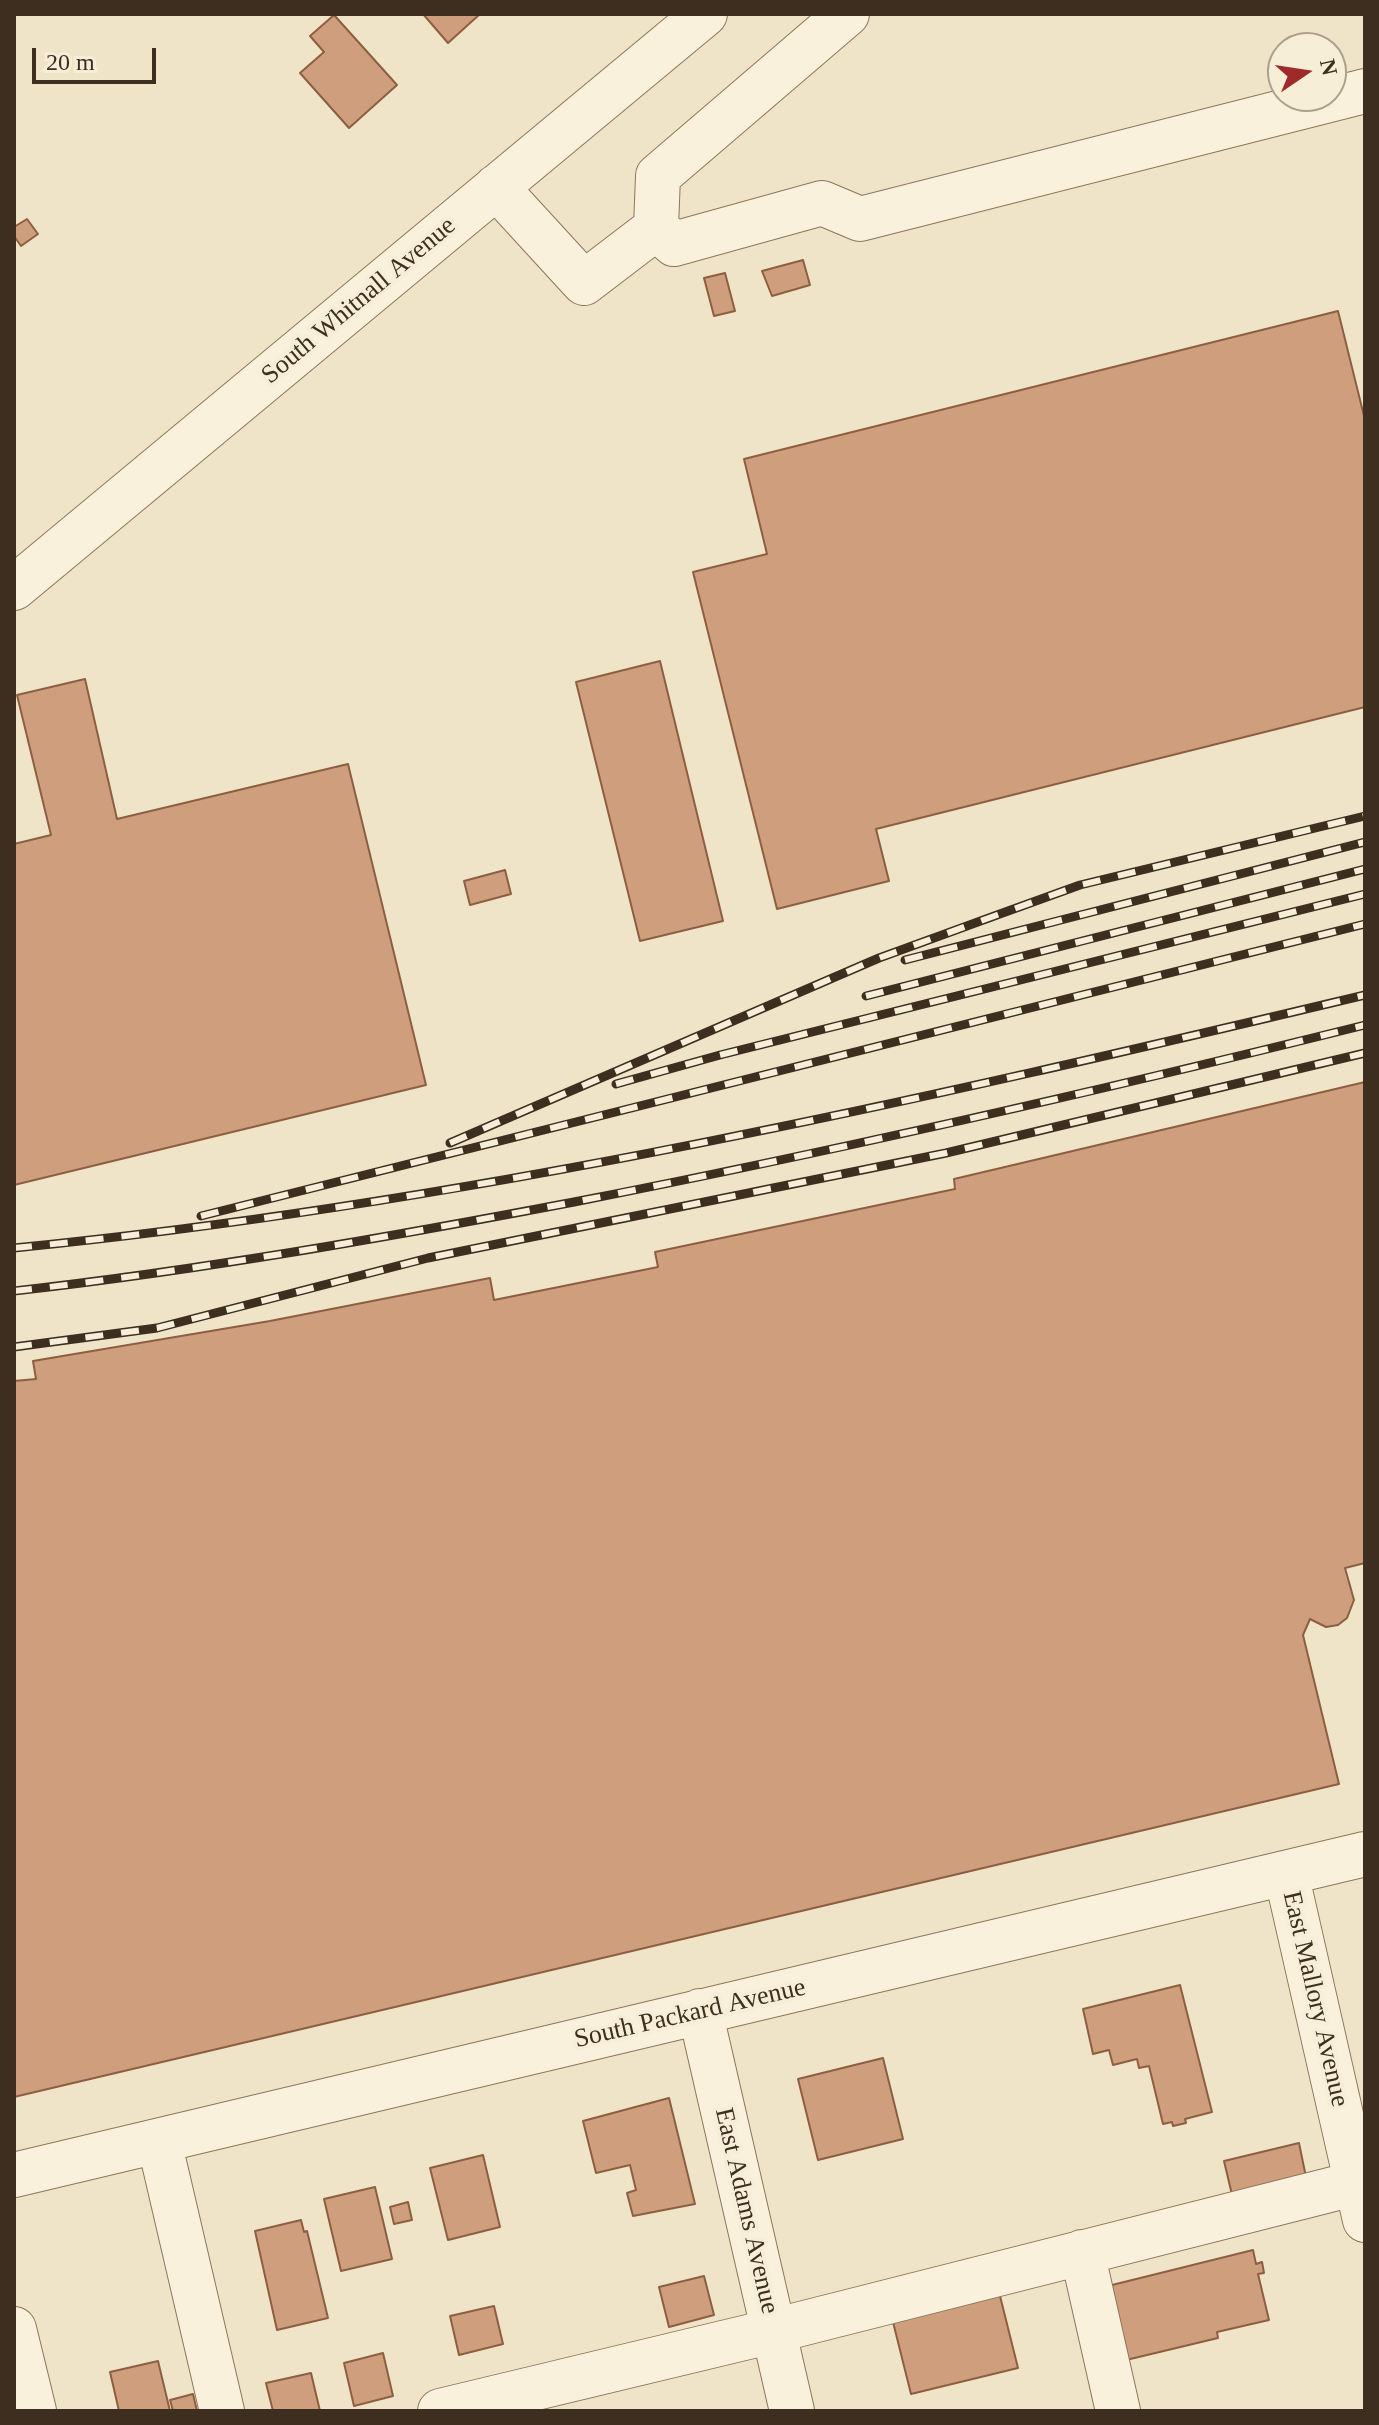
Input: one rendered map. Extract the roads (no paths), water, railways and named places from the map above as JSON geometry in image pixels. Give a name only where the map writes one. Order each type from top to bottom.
[{"type":"street","name":"South Whitnall Avenue","points":[[14,588],[705,14]]},
{"type":"street","points":[[656,228],[658,176],[847,14]]},
{"type":"street","points":[[656,228],[674,244],[822,203],[860,219],[1365,91]]},
{"type":"street","points":[[496,187],[584,283],[656,228]]},
{"type":"street","name":"South Packard Avenue","points":[[14,2175],[1365,1854]]},
{"type":"street","name":"East Mallory Avenue","points":[[1286,1873],[1362,2195]]},
{"type":"street","name":"East Adams Avenue","points":[[700,2011],[792,2411]]},
{"type":"street","points":[[159,2141],[222,2411]]},
{"type":"street","points":[[440,2411],[1082,2252],[1362,2195]]},
{"type":"street","points":[[1082,2252],[1118,2411]]},
{"type":"street","points":[[14,2329],[34,2411]]},
{"type":"railway","points":[[450,1143],[879,958],[1080,885],[1365,816]]},
{"type":"railway","points":[[905,960],[1365,842]]},
{"type":"railway","points":[[866,996],[1365,869]]},
{"type":"railway","points":[[616,1084],[720,1055],[1365,894]]},
{"type":"railway","points":[[201,1216],[1365,924]]},
{"type":"railway","points":[[14,1248],[185,1229],[525,1176],[862,1110],[1365,995]]},
{"type":"railway","points":[[14,1291],[295,1252],[574,1202],[971,1118],[1365,1025]]},
{"type":"railway","points":[[14,1347],[157,1328],[428,1258],[946,1153],[1365,1053]]}]
